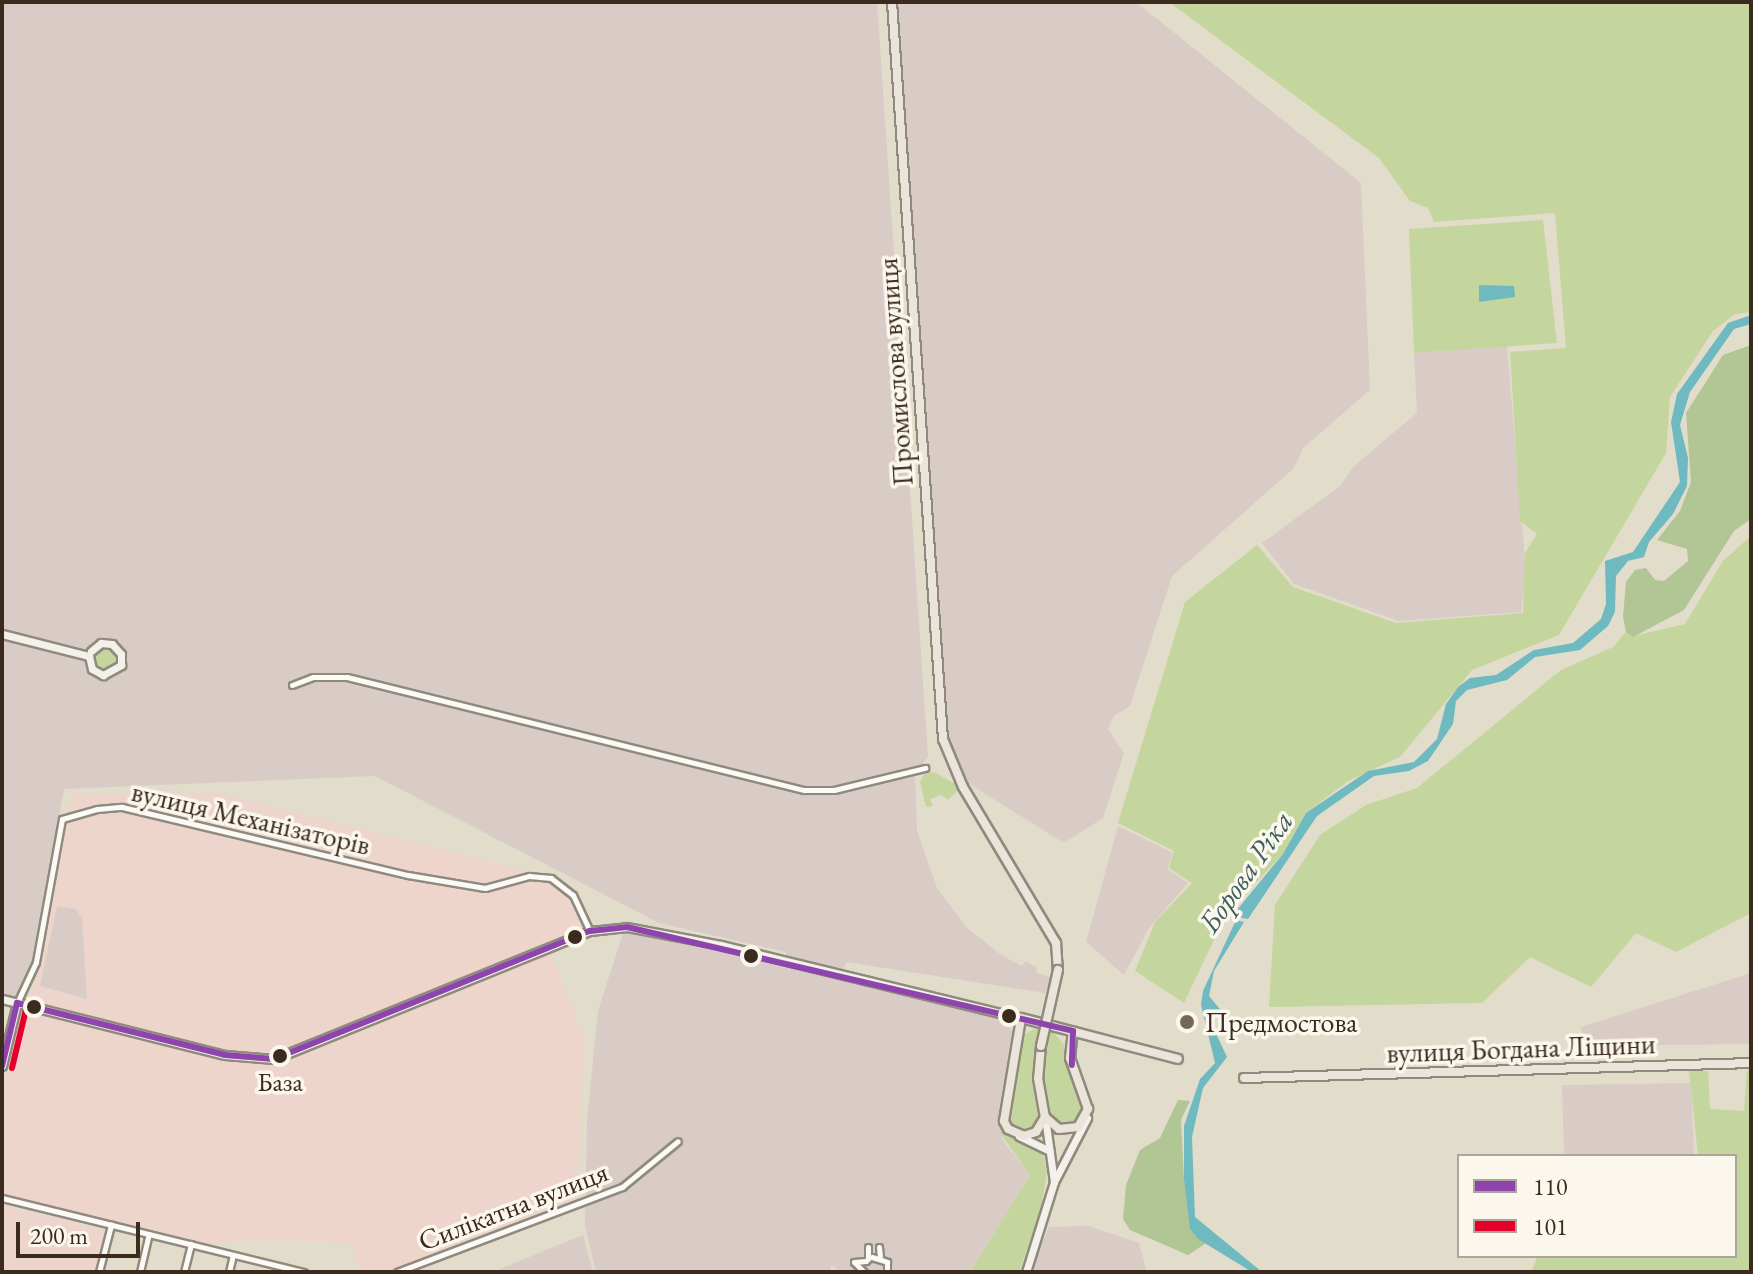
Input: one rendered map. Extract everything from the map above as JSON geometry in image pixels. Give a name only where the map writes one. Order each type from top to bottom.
[{"type":"main road","name":"Промислова вулиця","points":[[892,2],[943,739],[963,787],[1056,943],[1058,970],[1041,1046],[1038,1078],[1045,1117]]},
{"type":"main road","points":[[2,634],[78,653],[90,653],[101,643],[112,644],[120,651],[121,665],[111,674],[99,674],[90,653]]},
{"type":"main road","points":[[2,999],[225,1055],[274,1059],[590,931],[627,927],[674,934],[1178,1059]]},
{"type":"main road","points":[[2,1066],[17,1003]]},
{"type":"main road","points":[[1021,1018],[1003,1114],[1006,1125],[1017,1135],[1051,1152]]},
{"type":"main road","points":[[1026,1272],[1054,1182],[1087,1118],[1087,1100],[1070,1058],[1073,1031]]},
{"type":"main road","name":"вулиця Богдана Ліщини","points":[[1244,1078],[1751,1063]]},
{"type":"main road","points":[[1017,1135],[1036,1132],[1045,1117]]},
{"type":"main road","points":[[1045,1117],[1064,1130],[1087,1118]]},
{"type":"main road","points":[[1045,1117],[1054,1182]]},
{"type":"street","points":[[292,685],[313,677],[347,677],[804,790],[834,790],[925,768]]},
{"type":"street","name":"вулиця Механізаторів","points":[[17,1003],[36,962],[62,819],[97,809],[122,807],[408,875],[485,888],[529,876],[551,878],[573,895],[590,931]]},
{"type":"street","name":"Силікатна вулиця","points":[[397,1272],[622,1187],[678,1141]]},
{"type":"street","points":[[2,1198],[191,1244],[275,1269],[304,1272]]},
{"type":"street","points":[[99,1272],[111,1225]]},
{"type":"street","points":[[140,1272],[149,1234]]},
{"type":"street","points":[[184,1272],[191,1244]]},
{"type":"street","points":[[229,1272],[233,1255]]},
{"type":"street","points":[[872,1258],[864,1272],[854,1262],[872,1258]]},
{"type":"street","points":[[872,1258],[887,1272]]},
{"type":"shaded area","points":[[2,2],[877,2],[928,756],[915,775],[917,831],[937,888],[966,927],[1001,955],[1022,966],[1026,961],[1037,968],[1036,973],[1051,977],[1045,993],[846,962],[842,971],[786,957],[786,952],[659,923],[375,776],[64,789],[31,968],[16,998],[2,994]]},
{"type":"shaded area","points":[[895,2],[1136,2],[1361,183],[1370,390],[1304,447],[1293,469],[1172,576],[1130,706],[1114,716],[1108,729],[1124,753],[1103,818],[1064,843],[963,780],[948,747]]},
{"type":"shaded area","points":[[1507,346],[1526,573],[1521,612],[1399,621],[1294,584],[1262,543],[1340,486],[1354,466],[1417,413],[1414,353]]},
{"type":"shaded area","points":[[215,792],[531,872],[560,886],[572,899],[582,928],[316,1043],[272,1055],[248,1055],[30,1002],[72,794]]},
{"type":"shaded area","points":[[1118,826],[1173,853],[1167,869],[1188,883],[1149,928],[1124,975],[1086,942]]},
{"type":"shaded area","points":[[57,906],[76,909],[82,918],[87,999],[40,986]]},
{"type":"shaded area","points":[[624,930],[653,932],[1006,1018],[1015,1040],[1000,1111],[1002,1139],[1030,1175],[970,1272],[841,1272],[831,1265],[831,1272],[596,1272],[585,1226],[587,1120],[598,1011]]},
{"type":"shaded area","points":[[550,950],[585,1040],[576,1202],[391,1272],[360,1272],[350,1243],[263,1239],[204,1245],[2,1195],[2,1072],[18,1007],[235,1059],[268,1061],[293,1057]]},
{"type":"shaded area","points":[[1751,973],[1751,1044],[1582,1046],[1581,1027]]},
{"type":"shaded area","points":[[1691,1083],[1694,1154],[1564,1154],[1562,1085]]},
{"type":"shaded area","points":[[2,1205],[105,1230],[94,1272],[2,1272]]},
{"type":"shaded area","points":[[1089,1226],[1139,1243],[1147,1272],[1030,1272],[1049,1227]]},
{"type":"shaded area","points":[[583,1235],[593,1272],[493,1272],[573,1239]]},
{"type":"green space","points":[[1169,2],[1751,2],[1751,312],[1735,314],[1713,331],[1670,397],[1666,453],[1559,635],[1472,670],[1400,757],[1348,781],[1306,813],[1283,854],[1227,912],[1184,1003],[1135,971],[1155,922],[1192,883],[1169,868],[1174,851],[1118,823],[1185,602],[1257,545],[1293,587],[1396,623],[1523,613],[1525,553],[1537,534],[1520,521],[1510,352],[1566,348],[1555,213],[1434,222],[1428,208],[1410,201],[1379,158]]},
{"type":"green space","points":[[1543,220],[1557,343],[1414,353],[1409,229]]},
{"type":"green space","points":[[1751,345],[1751,519],[1734,531],[1684,610],[1633,637],[1626,632],[1623,616],[1626,582],[1635,570],[1646,568],[1655,580],[1664,581],[1688,561],[1687,549],[1657,540],[1680,511],[1691,482],[1686,413],[1723,355]]},
{"type":"green space","points":[[1751,536],[1751,913],[1676,952],[1636,933],[1591,987],[1530,957],[1482,1003],[1269,1007],[1275,905],[1320,835],[1366,805],[1417,788],[1561,670],[1613,647],[1626,632],[1633,636],[1685,624],[1723,561]]},
{"type":"green space","points":[[105,645],[114,649],[118,658],[114,667],[105,671],[96,667],[92,658],[96,649]]},
{"type":"green space","points":[[934,772],[957,785],[958,790],[948,800],[941,795],[930,799],[933,806],[926,807],[920,782],[925,773]]},
{"type":"green space","points":[[1040,1026],[1033,1076],[1041,1118],[1036,1129],[1023,1133],[1011,1130],[1005,1116],[1021,1036]]},
{"type":"green space","points":[[1050,1028],[1064,1045],[1083,1097],[1085,1115],[1074,1123],[1062,1124],[1049,1115],[1041,1063]]},
{"type":"green space","points":[[1689,1070],[1708,1071],[1710,1109],[1744,1111],[1747,1071],[1751,1070],[1751,1272],[1531,1272],[1537,1258],[1737,1258],[1737,1154],[1698,1154]]},
{"type":"green space","points":[[1178,1100],[1190,1101],[1181,1120],[1184,1179],[1198,1239],[1206,1243],[1188,1255],[1130,1230],[1123,1219],[1126,1185],[1140,1150],[1160,1138]]},
{"type":"green space","points":[[998,1130],[1043,1153],[1047,1171],[1041,1210],[1019,1272],[970,1272],[1030,1175]]},
{"type":"water","points":[[1479,285],[1514,286],[1515,297],[1479,302]]},
{"type":"water","points":[[1751,315],[1751,324],[1734,329],[1690,392],[1680,425],[1688,458],[1687,486],[1673,514],[1649,542],[1644,557],[1628,561],[1616,576],[1615,612],[1608,626],[1580,650],[1535,657],[1507,680],[1467,690],[1456,701],[1453,724],[1428,761],[1409,771],[1374,776],[1317,816],[1248,919],[1232,916],[1283,854],[1306,813],[1368,771],[1414,762],[1437,739],[1446,704],[1458,687],[1470,678],[1496,675],[1534,650],[1573,643],[1601,619],[1606,604],[1605,561],[1633,552],[1680,482],[1671,422],[1677,394],[1728,323]]},
{"type":"water","points":[[1236,920],[1244,922],[1214,971],[1209,996],[1224,1014],[1214,1015],[1211,1023],[1227,1057],[1203,1088],[1192,1137],[1195,1217],[1262,1272],[1252,1272],[1198,1239],[1190,1229],[1184,1179],[1184,1126],[1200,1079],[1215,1063],[1201,1005],[1203,991]]},
{"type":"transit line","name":"110","points":[[17,1003],[225,1055],[274,1059],[590,931],[627,927],[1073,1031],[1072,1065]]},
{"type":"transit line","name":"110","points":[[2,1066],[17,1003]]},
{"type":"transit line","name":"101","points":[[12,1068],[27,1005]]},
{"type":"place","name":"Предмостова","points":[[1187,1022]]},
{"type":"place","name":"База","points":[[280,1056]]},
{"type":"water label","name":"Борова Ріка","points":[[1246,872]]}]
